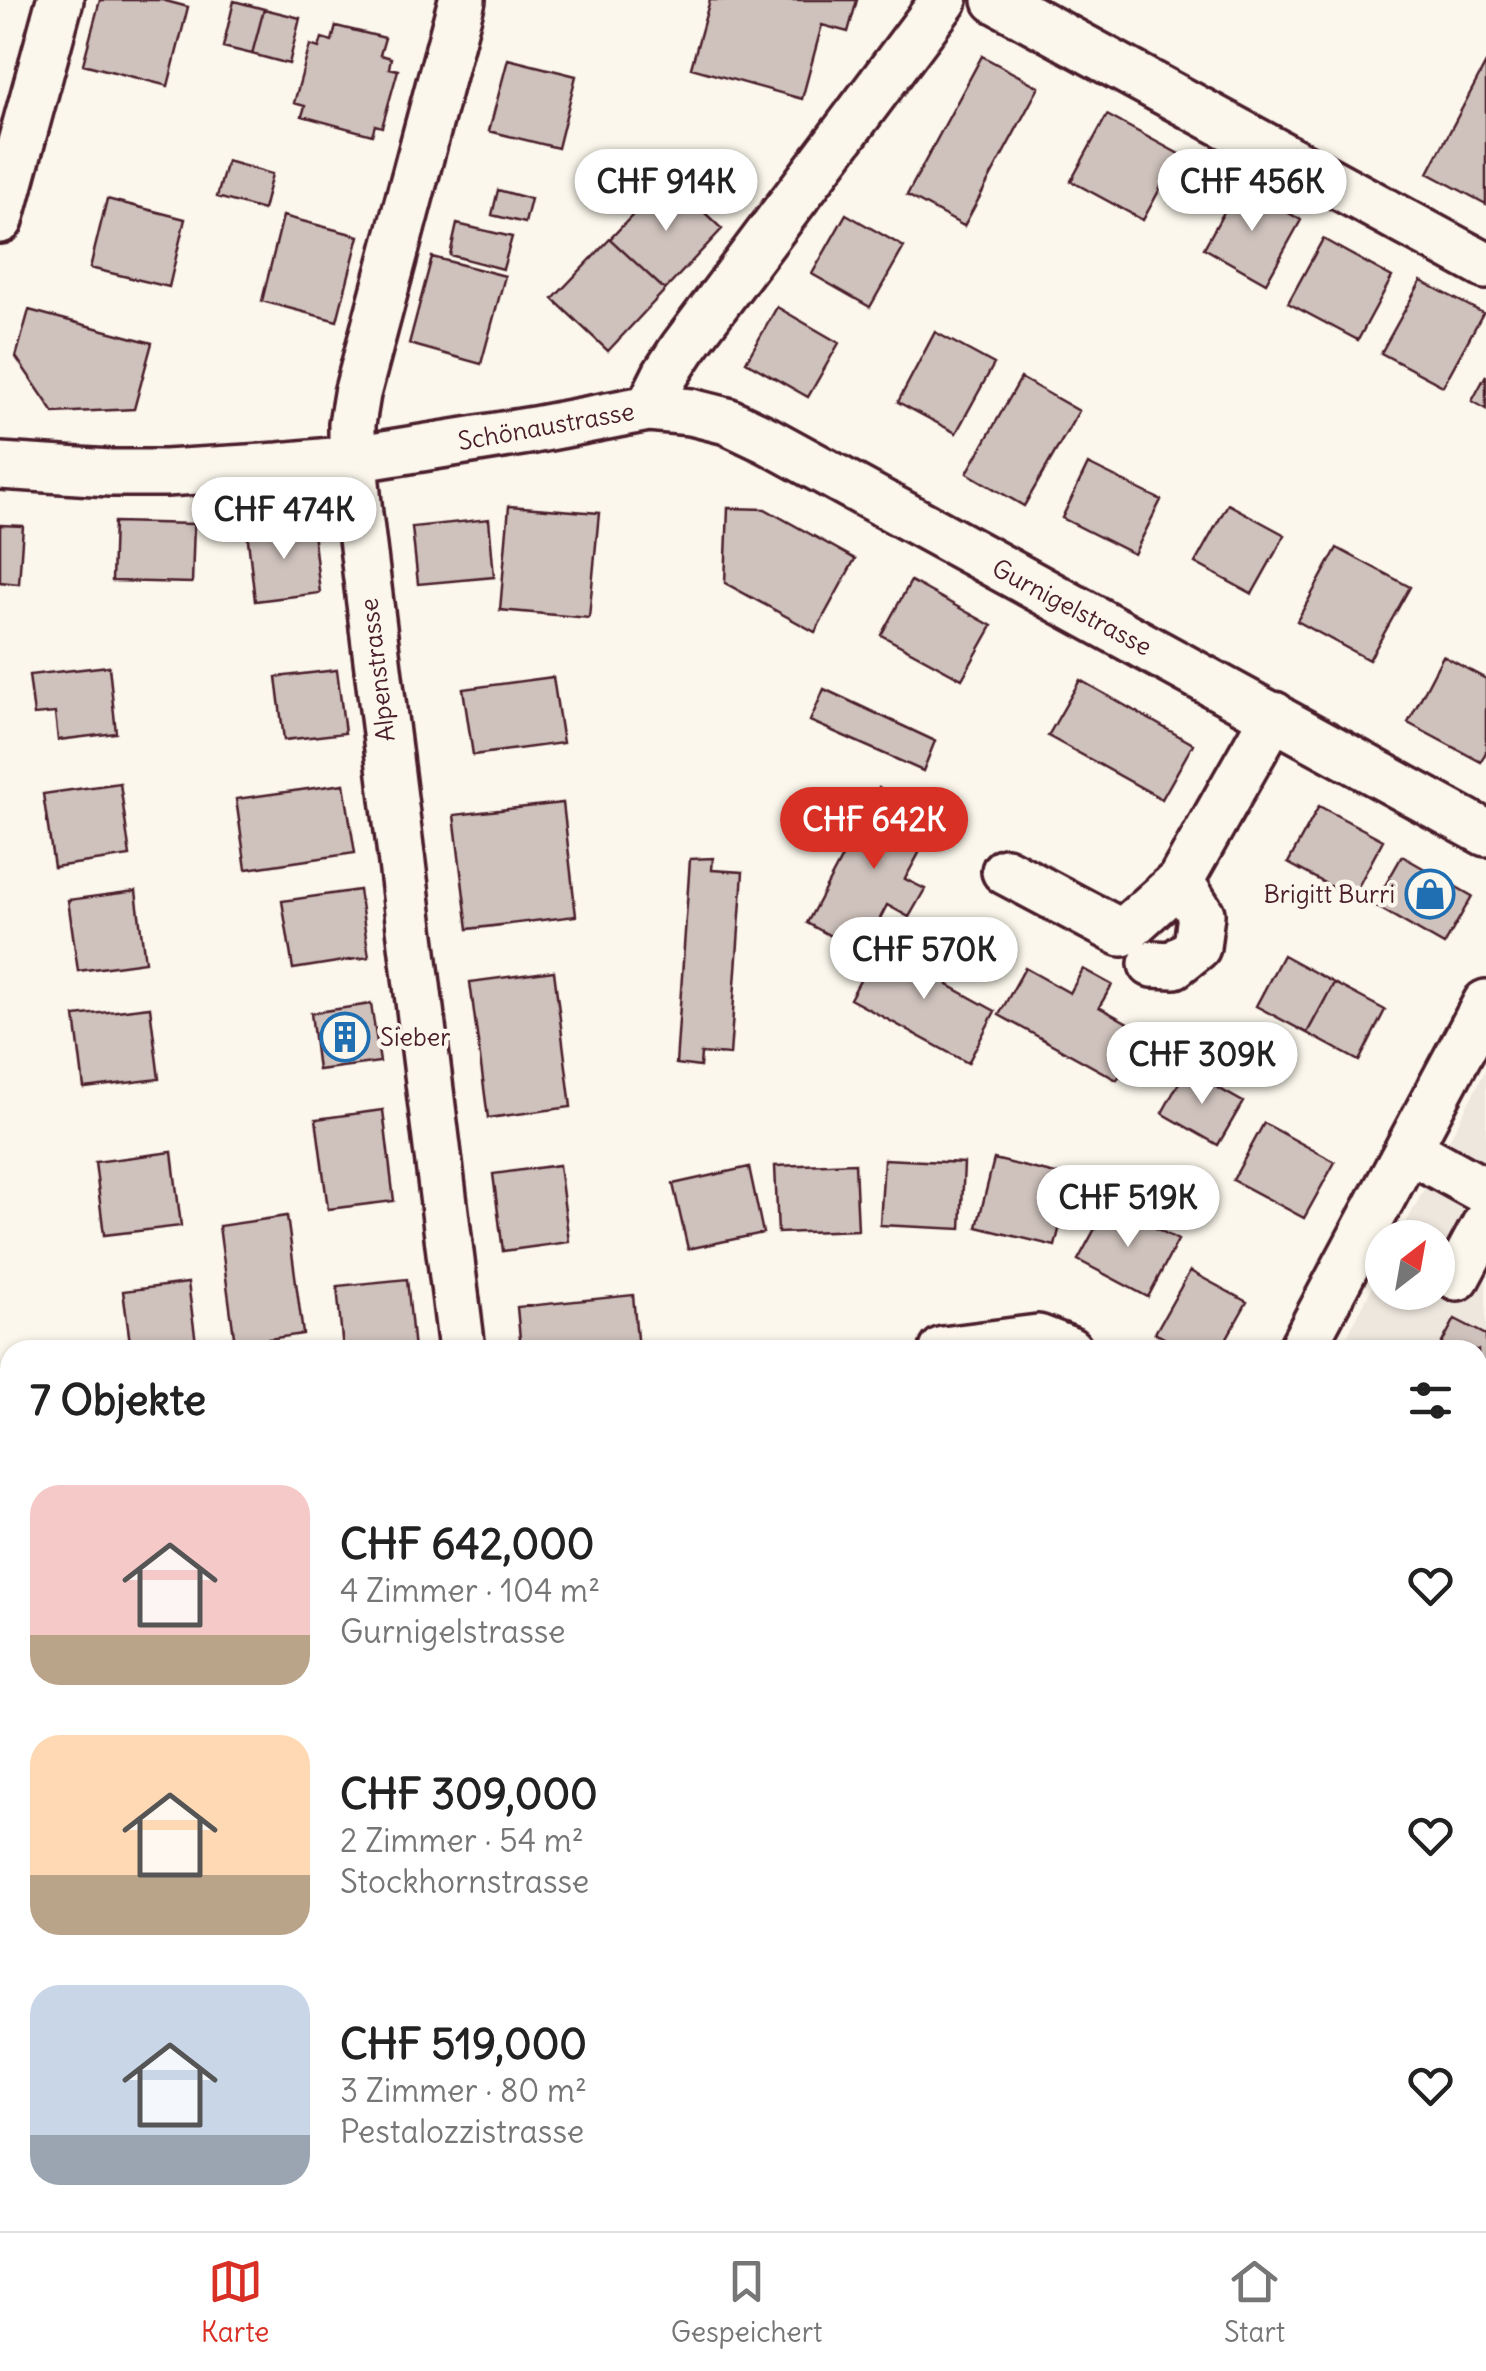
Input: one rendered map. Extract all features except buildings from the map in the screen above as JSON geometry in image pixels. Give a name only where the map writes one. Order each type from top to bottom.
[{"type":"street","points":[[0,220],[60,0]]},
{"type":"street","name":"Alpenstrasse","points":[[461,1340],[407,922],[352,424],[356,394],[462,0]]},
{"type":"street","name":"Schönaustrasse","points":[[0,466],[165,473],[353,459],[649,408],[683,348],[944,0]]},
{"type":"street","points":[[996,0],[1486,266]]},
{"type":"street","name":"Gurnigelstrasse","points":[[649,408],[691,412],[726,421],[767,440],[1486,833]]},
{"type":"street","points":[[1005,871],[1122,933],[1180,880],[1274,715]]},
{"type":"street","points":[[1152,964],[1174,965],[1198,947],[1200,914],[1180,880]]},
{"type":"street","points":[[1306,1340],[1486,1003]]},
{"type":"street","points":[[1408,1149],[1486,1192]]},
{"type":"street","points":[[1457,1277],[1486,1223]]},
{"type":"shaded area","points":[[1486,1069],[1486,1340],[1345,1340],[1365,1301],[1365,1310],[1455,1310],[1455,1220],[1408,1220]]},
{"type":"place","name":"Brigitt Burri","points":[[1430,894]]},
{"type":"place","name":"Sieber","points":[[345,1037]]}]
